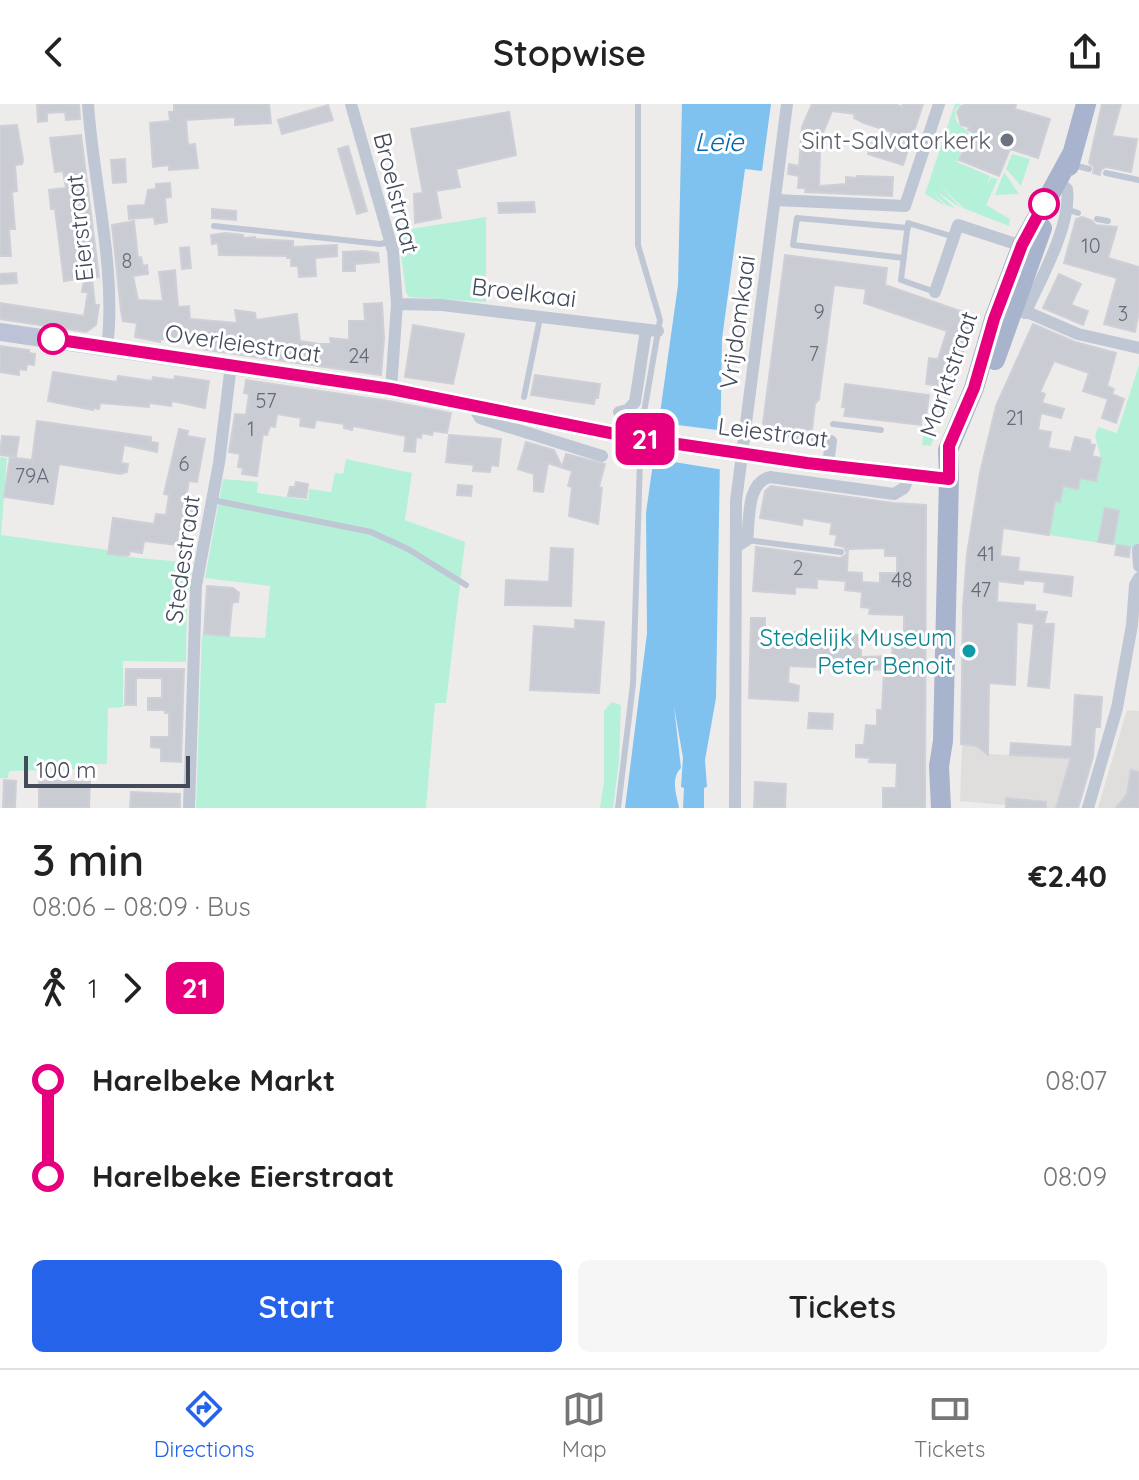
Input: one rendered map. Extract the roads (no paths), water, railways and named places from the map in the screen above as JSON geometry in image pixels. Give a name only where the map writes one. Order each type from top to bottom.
[{"type":"main road","points":[[1028,248],[1069,169],[1086,104]]},
{"type":"main road","name":"Marktstraat","points":[[942,808],[939,766],[943,730],[948,450],[974,388],[994,319],[1028,248]]},
{"type":"main road","name":"Marktstraat","points":[[949,479],[1020,311],[1028,248]]},
{"type":"main road","name":"Overleiestraat","points":[[0,332],[391,389],[630,437]]},
{"type":"main road","name":"Leiestraat","points":[[630,437],[828,464],[908,479],[949,479]]},
{"type":"street","name":"Eierstraat","points":[[88,104],[108,287],[110,324],[107,348]]},
{"type":"street","name":"Broelstraat","points":[[351,104],[390,242],[397,304],[391,389]]},
{"type":"street","name":"Vrijdomkaai","points":[[742,544],[740,473],[787,104]]},
{"type":"street","points":[[776,200],[905,206],[939,104]]},
{"type":"street","points":[[1020,311],[1054,251],[1072,211],[1068,191],[1069,169]]},
{"type":"street","points":[[935,292],[958,225],[1028,248]]},
{"type":"street","points":[[1007,287],[1010,302],[1020,311],[1078,334],[1139,348]]},
{"type":"street","name":"Broelkaai","points":[[397,304],[442,305],[652,331]]},
{"type":"street","points":[[619,412],[628,410],[635,402],[652,331]]},
{"type":"street","name":"Stedestraat","points":[[189,808],[196,586],[231,365]]},
{"type":"street","name":"Overleiestraat","points":[[478,406],[480,418],[602,456]]},
{"type":"street","points":[[828,464],[831,441]]},
{"type":"street","name":"Leiestraat","points":[[742,544],[754,488],[765,478],[894,494],[904,488],[908,479]]},
{"type":"street","points":[[735,808],[742,544]]},
{"type":"street","points":[[1138,550],[1139,566]]},
{"type":"street","points":[[1088,808],[1117,708],[1132,625],[1135,585],[1139,578]]},
{"type":"lane","points":[[618,808],[633,684],[643,418],[652,331],[659,309],[638,245],[638,104]]},
{"type":"lane","points":[[1106,173],[1139,180]]},
{"type":"lane","points":[[904,258],[793,245],[797,218],[908,228]]},
{"type":"lane","points":[[1097,219],[1108,221]]},
{"type":"lane","points":[[935,292],[901,280],[908,223],[954,237]]},
{"type":"lane","points":[[214,226],[380,244],[390,242]]},
{"type":"lane","points":[[524,397],[541,316]]},
{"type":"lane","points":[[833,424],[881,430]]},
{"type":"lane","points":[[767,432],[831,441]]},
{"type":"lane","points":[[212,500],[371,532],[408,549],[466,585]]},
{"type":"lane","points":[[742,544],[841,552]]},
{"type":"water","name":"Leie","points":[[682,104],[771,104],[762,171],[745,169],[722,339],[716,698],[705,760],[707,787],[704,788],[704,808],[683,808],[683,758],[674,706],[681,768],[675,782],[679,808],[625,808],[647,633],[646,513],[678,285]]},
{"type":"place","name":"Sint-Salvatorkerk","points":[[1007,140]]},
{"type":"place","name":"Stedelijk Museum Peter Benoit","points":[[969,651]]}]
